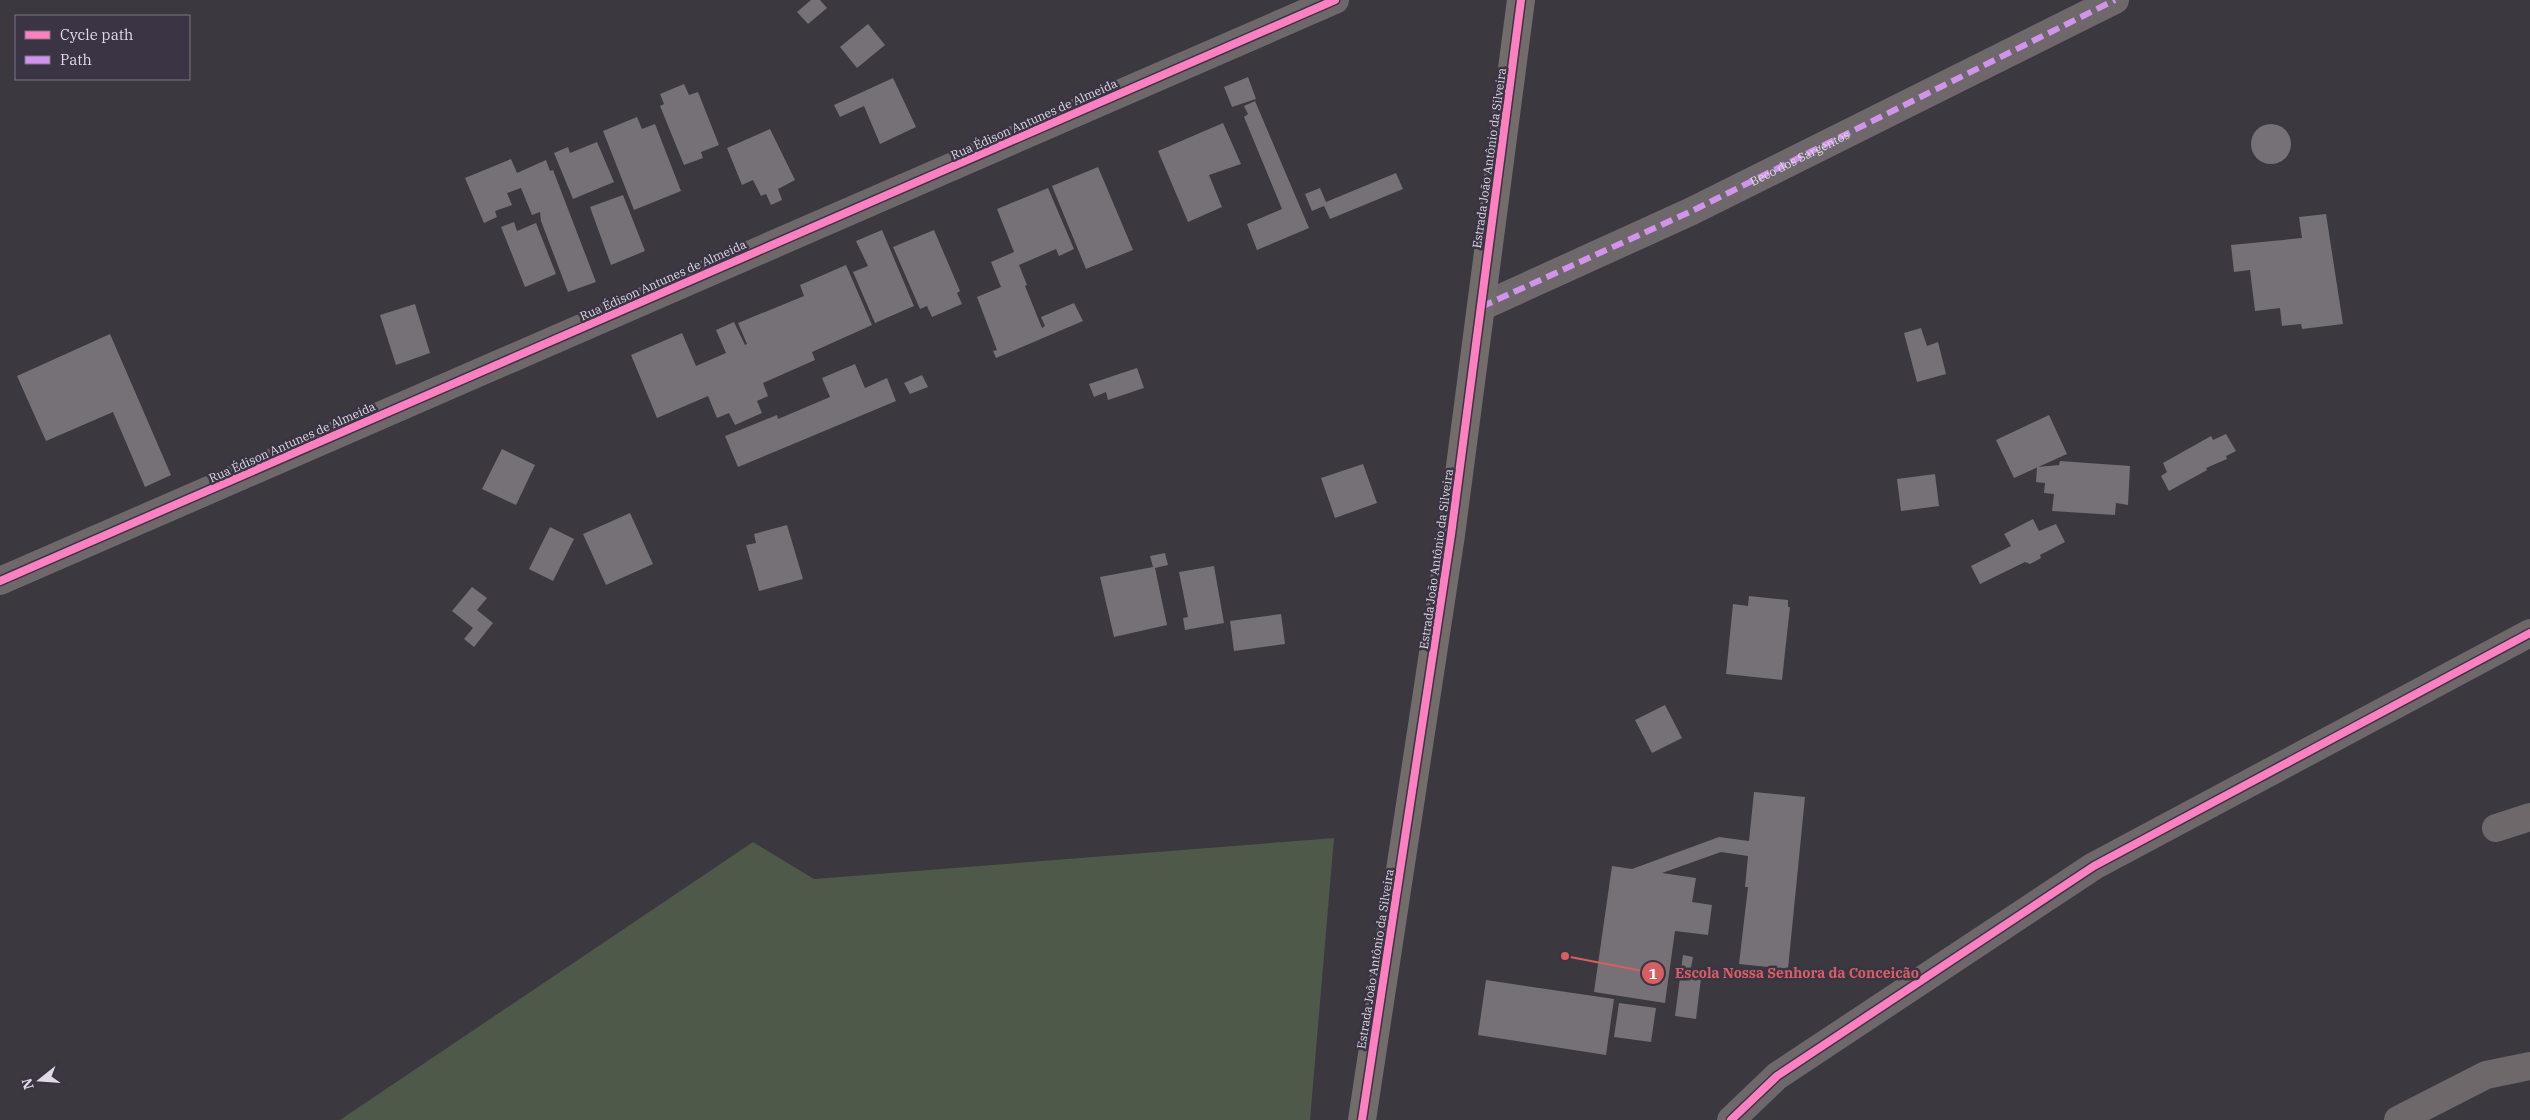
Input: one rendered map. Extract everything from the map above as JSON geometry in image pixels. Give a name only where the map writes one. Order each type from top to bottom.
[{"type":"main road","name":"Estrada João Antônio da Silveira","points":[[1362,1120],[1451,535],[1521,0]]},
{"type":"street","name":"Rua Édison Antunes de Almeida","points":[[0,581],[1335,0]]},
{"type":"street","name":"Beco dos Sargentos","points":[[1481,308],[1692,211],[2114,0]]},
{"type":"street","points":[[1731,1120],[1777,1076],[2094,866],[2530,633]]},
{"type":"street","points":[[2496,828],[2530,817]]},
{"type":"street","points":[[2398,1120],[2486,1075],[2530,1066]]},
{"type":"green space","points":[[1334,838],[1310,1120],[340,1120],[753,842],[814,879]]},
{"type":"building","points":[[811,0],[820,0],[827,8],[808,24],[797,12]]},
{"type":"building","points":[[868,24],[885,45],[857,68],[840,47]]},
{"type":"building","points":[[1248,77],[1256,99],[1232,107],[1224,87]]},
{"type":"building","points":[[893,78],[916,127],[880,144],[864,106],[840,117],[834,105]]},
{"type":"building","points":[[684,84],[689,95],[698,92],[719,145],[701,152],[703,158],[684,165],[660,106],[664,104],[660,94]]},
{"type":"building","points":[[1255,101],[1309,228],[1257,250],[1247,224],[1282,209],[1244,117],[1248,114],[1244,106]]},
{"type":"building","points":[[637,117],[642,129],[655,124],[681,191],[634,210],[603,131]]},
{"type":"building","points":[[1223,123],[1241,164],[1209,175],[1222,207],[1188,222],[1158,151]]},
{"type":"building","points":[[2275,124],[2282,127],[2288,133],[2291,144],[2290,152],[2282,161],[2275,164],[2267,164],[2260,161],[2252,152],[2251,140],[2254,133],[2263,125]]},
{"type":"building","points":[[770,129],[795,180],[778,189],[782,200],[771,205],[766,194],[761,196],[753,180],[742,185],[727,148]]},
{"type":"building","points":[[597,142],[614,182],[573,199],[554,153],[568,147],[570,153]]},
{"type":"building","points":[[511,159],[517,173],[546,160],[550,171],[553,170],[596,282],[568,292],[541,221],[540,212],[532,215],[521,188],[507,193],[512,205],[495,211],[497,217],[484,223],[465,178]]},
{"type":"building","points":[[1098,167],[1133,250],[1086,269],[1052,186]]},
{"type":"building","points":[[1396,173],[1403,189],[1330,219],[1324,206],[1312,211],[1305,194],[1320,188],[1326,202]]},
{"type":"building","points":[[1048,188],[1074,249],[1059,256],[1056,249],[1019,265],[1027,285],[1025,286],[1042,328],[1045,326],[1041,317],[1074,303],[1083,321],[996,358],[993,351],[997,350],[977,297],[1001,287],[991,262],[1014,252],[997,209]]},
{"type":"building","points":[[623,195],[645,251],[611,265],[590,207]]},
{"type":"building","points":[[2326,214],[2343,324],[2302,329],[2301,324],[2282,326],[2280,308],[2255,311],[2250,270],[2234,272],[2231,245],[2302,238],[2299,217]]},
{"type":"building","points":[[514,222],[517,231],[536,223],[556,274],[525,287],[501,227]]},
{"type":"building","points":[[882,230],[914,306],[875,323],[853,272],[868,266],[856,241]]},
{"type":"building","points":[[934,230],[960,291],[957,293],[962,304],[932,317],[927,306],[920,309],[893,247]]},
{"type":"building","points":[[846,265],[872,325],[812,352],[815,360],[763,383],[768,396],[757,401],[762,413],[735,425],[729,413],[717,418],[708,396],[657,418],[631,355],[682,333],[696,366],[726,353],[716,330],[734,322],[745,345],[747,344],[738,323],[804,296],[800,285]]},
{"type":"building","points":[[415,304],[430,353],[396,365],[380,315]]},
{"type":"building","points":[[1921,328],[1927,346],[1938,342],[1946,374],[1917,382],[1904,333]]},
{"type":"building","points":[[110,334],[171,475],[145,487],[113,412],[46,441],[17,376]]},
{"type":"building","points":[[855,364],[865,388],[887,378],[896,401],[738,467],[725,436],[777,415],[778,419],[830,397],[822,378]]},
{"type":"building","points":[[1137,368],[1144,388],[1108,400],[1106,392],[1094,397],[1089,384]]},
{"type":"building","points":[[922,375],[928,387],[910,394],[904,383]]},
{"type":"building","points":[[2049,415],[2067,454],[2014,478],[1996,440]]},
{"type":"building","points":[[2226,434],[2236,451],[2226,456],[2227,459],[2206,468],[2207,470],[2169,491],[2161,476],[2167,472],[2163,463],[2211,436],[2213,440]]},
{"type":"building","points":[[502,449],[535,465],[516,505],[482,489]]},
{"type":"building","points":[[2060,461],[2130,466],[2128,505],[2116,503],[2115,515],[2052,511],[2054,494],[2044,493],[2045,483],[2036,482],[2037,467],[2059,465]]},
{"type":"building","points":[[1363,464],[1377,503],[1335,518],[1321,478]]},
{"type":"building","points":[[1935,474],[1939,506],[1901,511],[1897,479]]},
{"type":"building","points":[[630,513],[653,564],[606,585],[583,534]]},
{"type":"building","points":[[2033,519],[2039,531],[2056,524],[2065,542],[2040,555],[2041,558],[2030,564],[2025,562],[1980,584],[1971,566],[2011,546],[2004,534]]},
{"type":"building","points":[[787,525],[803,579],[759,591],[746,545],[756,543],[754,534]]},
{"type":"building","points":[[550,527],[574,539],[553,581],[529,569]]},
{"type":"building","points":[[1165,553],[1168,565],[1155,568],[1167,625],[1114,637],[1100,577],[1153,567],[1150,556]]},
{"type":"building","points":[[1214,566],[1224,623],[1185,630],[1183,618],[1188,617],[1179,572]]},
{"type":"building","points":[[472,587],[487,598],[477,610],[493,623],[474,647],[464,639],[473,628],[452,611]]},
{"type":"building","points":[[1749,596],[1788,600],[1788,607],[1790,607],[1782,680],[1726,674],[1733,604],[1748,606]]},
{"type":"building","points":[[1281,614],[1285,644],[1234,651],[1230,621]]},
{"type":"building","points":[[1665,705],[1682,738],[1652,753],[1635,720]]},
{"type":"building","points":[[1754,792],[1805,797],[1788,969],[1739,964],[1748,887],[1745,887],[1748,856],[1721,852],[1662,873],[1696,878],[1692,902],[1712,905],[1708,935],[1675,931],[1665,1003],[1594,992],[1612,866],[1632,869],[1719,837],[1749,841]]},
{"type":"building","points":[[1683,955],[1693,957],[1691,968],[1702,970],[1696,1019],[1675,1016]]},
{"type":"building","points":[[1486,980],[1614,999],[1606,1055],[1478,1035]]},
{"type":"building","points":[[1619,1003],[1656,1008],[1651,1042],[1614,1037]]},
{"type":"marked path","points":[[1481,307],[1692,211],[2115,0]]},
{"type":"cycle path","points":[[0,581],[1335,0]]},
{"type":"cycle path","points":[[1362,1120],[1451,535],[1521,0]]},
{"type":"cycle path","points":[[1731,1120],[1777,1076],[2094,866],[2530,633]]},
{"type":"place","name":"Escola Nossa Senhora da Conceicão","points":[[1565,956]]}]
